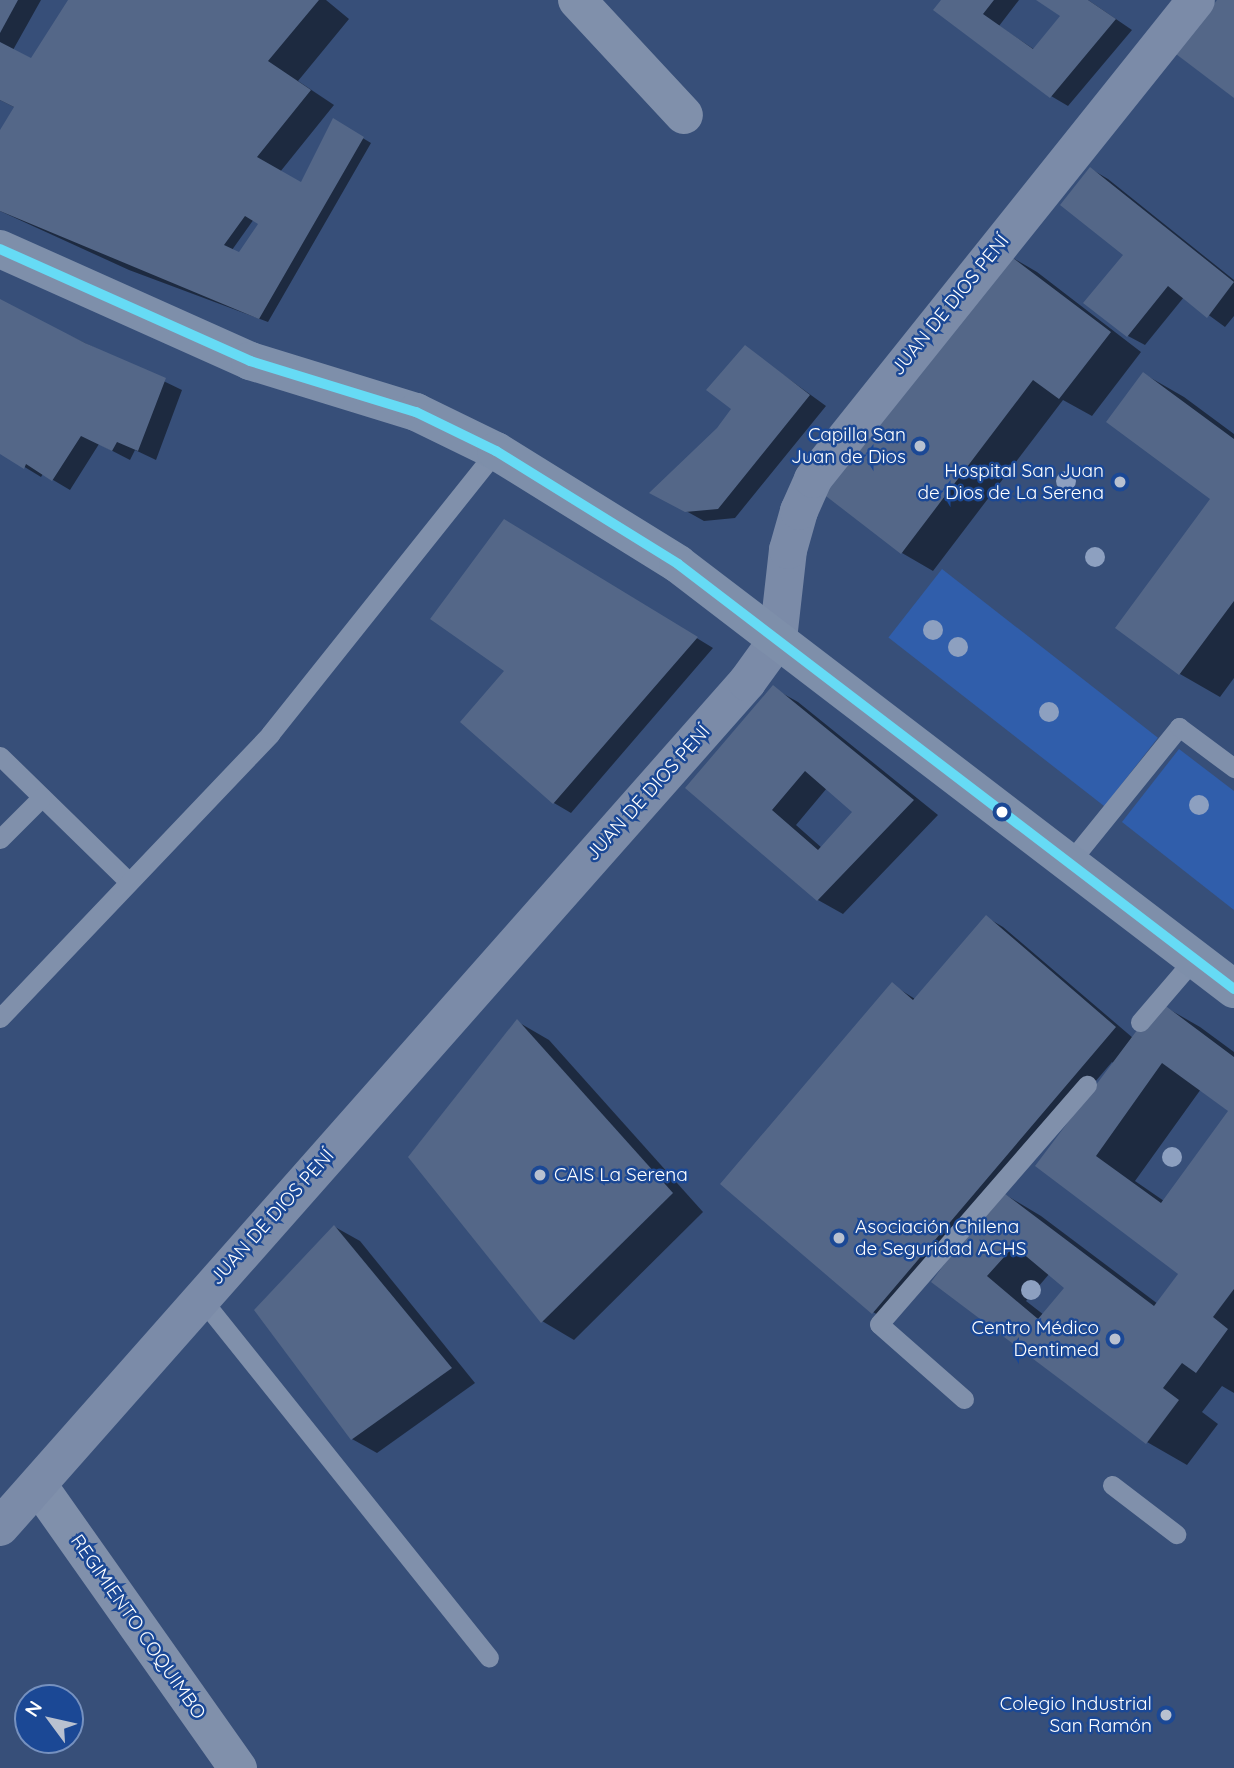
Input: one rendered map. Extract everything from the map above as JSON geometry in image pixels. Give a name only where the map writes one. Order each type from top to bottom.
[{"type":"main road","name":"JUAN DE DIOS PENÍ","points":[[0,1527],[200,1297],[747,681],[778,639],[788,550],[799,511],[813,479],[1196,0]]},
{"type":"main road","points":[[0,249],[250,361],[416,412],[496,451],[678,564],[1234,989]]},
{"type":"street","points":[[577,0],[684,115]]},
{"type":"street","name":"REGIMIENTO COQUIMBO","points":[[38,1485],[238,1768]]},
{"type":"lane","points":[[0,1018],[270,734],[496,451]]},
{"type":"lane","points":[[1069,863],[1179,727],[1234,768]]},
{"type":"lane","points":[[0,756],[129,882]]},
{"type":"lane","points":[[0,839],[42,797]]},
{"type":"lane","points":[[1140,1022],[1194,959]]},
{"type":"lane","points":[[964,1399],[879,1324],[1087,1085]]},
{"type":"lane","points":[[200,1297],[489,1658]]},
{"type":"lane","points":[[1112,1485],[1176,1534]]},
{"type":"shaded area","points":[[942,569],[1158,738],[1104,806],[888,638]]},
{"type":"shaded area","points":[[1179,749],[1234,791],[1234,910],[1122,822]]},
{"type":"building","points":[[0,0],[18,0],[0,33]]},
{"type":"building","points":[[68,0],[319,0],[268,61],[311,90],[257,157],[301,182],[333,118],[364,137],[259,319],[0,211],[0,130],[14,107],[0,100],[0,42],[31,58]],"holes":[[[245,216],[258,224],[239,252],[224,245]]]},
{"type":"building","points":[[941,0],[994,0],[983,14],[1033,49],[1060,16],[1036,0],[1088,0],[1116,19],[1050,98],[933,10]]},
{"type":"building","points":[[1217,0],[1234,0],[1234,98],[1176,54]]},
{"type":"building","points":[[1090,167],[1234,282],[1207,318],[1168,286],[1127,337],[1083,303],[1123,255],[1060,205]]},
{"type":"building","name":"Capilla San Juan de Dios","points":[[1005,252],[1111,332],[1059,399],[1033,380],[901,554],[822,493]]},
{"type":"building","points":[[0,299],[85,343],[166,378],[138,451],[117,442],[112,451],[81,436],[52,481],[26,464],[24,469],[0,454]]},
{"type":"building","points":[[745,345],[810,395],[718,509],[685,512],[649,493],[717,428],[731,409],[706,390]]},
{"type":"building","points":[[1143,372],[1234,439],[1234,601],[1179,675],[1115,628],[1210,499],[1106,422]]},
{"type":"building","points":[[504,519],[698,637],[553,804],[460,722],[504,671],[430,619]]},
{"type":"building","points":[[773,685],[914,800],[817,901],[685,788]],"holes":[[[805,771],[852,812],[818,850],[772,810]]]},
{"type":"building","points":[[986,915],[1116,1027],[872,1314],[720,1184],[892,982],[913,1000]]},
{"type":"building","points":[[1159,1001],[1234,1057],[1234,1289],[1213,1317],[1228,1329],[1196,1373],[1182,1363],[1163,1388],[1179,1400],[1146,1444],[931,1282],[1000,1190],[1154,1306],[1178,1274],[1035,1166]],"holes":[[[1162,1063],[1228,1111],[1161,1203],[1096,1156]],[[1014,1246],[1064,1288],[1038,1319],[987,1276]]]},
{"type":"building","name":"CAIS La Serena","points":[[517,1019],[673,1193],[541,1323],[408,1157]]},
{"type":"building","points":[[334,1225],[452,1368],[351,1440],[254,1310]]},
{"type":"transit line","points":[[0,249],[250,361],[416,412],[496,451],[678,564],[1234,989]]},
{"type":"place","name":"Capilla San Juan de Dios","points":[[920,446]]},
{"type":"place","name":"Hospital San Juan de Dios de La Serena","points":[[1120,482]]},
{"type":"place","name":"CAIS La Serena","points":[[540,1175]]},
{"type":"place","name":"Asociación Chilena de Seguridad ACHS","points":[[839,1238]]},
{"type":"place","name":"Centro Médico Dentimed","points":[[1115,1339]]},
{"type":"place","name":"Colegio Industrial San Ramón","points":[[1166,1715]]}]
